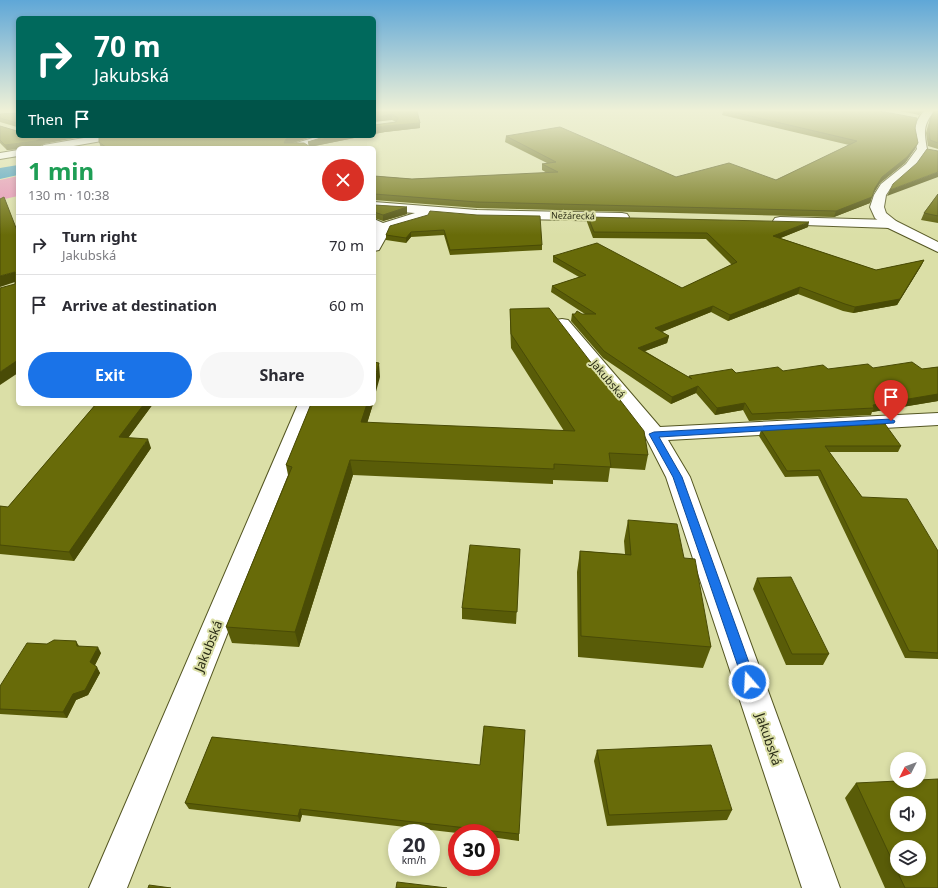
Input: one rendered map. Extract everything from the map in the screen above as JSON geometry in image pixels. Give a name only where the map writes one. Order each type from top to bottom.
[{"type":"street","points":[[924,152],[885,187],[880,195],[878,207],[880,215],[891,224],[938,248]]},
{"type":"street","points":[[0,156],[16,153]]},
{"type":"street","name":"Nežárecká","points":[[376,206],[477,214],[634,218]]},
{"type":"street","points":[[376,222],[396,208]]},
{"type":"street","points":[[376,222],[411,218],[443,211]]},
{"type":"street","points":[[769,221],[891,224]]},
{"type":"street","points":[[376,222],[382,232],[376,243]]},
{"type":"street","name":"Jakubská","points":[[562,324],[654,434],[678,477],[821,888]]},
{"type":"street","name":"Jakubská","points":[[108,888],[307,406]]},
{"type":"street","points":[[654,434],[938,419]]},
{"type":"shaded area","points":[[16,176],[16,196],[0,200],[0,180]]},
{"type":"water","points":[[16,165],[16,175],[0,179],[0,168]]},
{"type":"building","points":[[538,152],[619,152],[676,177],[729,163],[776,180],[833,152],[911,152],[882,177],[875,188],[872,197],[836,211],[477,202],[376,194],[376,176],[412,179],[558,172],[542,164],[556,162]]},
{"type":"building","points":[[925,152],[938,152],[938,172],[890,190],[893,184],[917,163]]},
{"type":"building","points":[[938,194],[938,216],[924,213]]},
{"type":"building","points":[[4,197],[16,228],[16,361],[0,372],[0,288],[15,284],[15,272],[0,276],[0,199]]},
{"type":"building","points":[[376,205],[407,207],[383,215],[376,213]]},
{"type":"building","points":[[430,211],[477,215],[540,216],[542,245],[450,250],[444,230],[411,232],[406,238],[386,235],[390,226],[428,215]]},
{"type":"building","points":[[588,217],[809,222],[773,236],[876,270],[924,260],[900,299],[855,307],[800,287],[730,315],[713,306],[655,328],[669,336],[638,348],[692,379],[689,376],[732,369],[736,373],[778,367],[783,371],[823,365],[828,369],[868,364],[873,368],[912,362],[922,369],[938,367],[938,394],[873,405],[874,408],[752,414],[745,403],[717,408],[698,386],[672,397],[604,351],[572,314],[575,314],[577,311],[582,314],[596,314],[552,286],[586,275],[553,256],[597,243],[682,288],[737,262],[707,233],[594,232]]},
{"type":"building","points":[[549,308],[644,431],[648,455],[609,453],[611,467],[554,464],[554,469],[350,460],[295,632],[226,627],[292,467],[286,465],[310,406],[366,406],[361,422],[575,431],[511,334],[510,309]]},
{"type":"building","points":[[376,362],[379,363],[376,373]]},
{"type":"building","points":[[94,406],[142,406],[119,437],[148,439],[69,552],[0,545],[0,506],[8,507]]},
{"type":"building","points":[[885,424],[901,446],[825,446],[862,497],[907,499],[938,551],[938,653],[909,651],[820,470],[787,471],[761,430]]},
{"type":"building","points":[[628,520],[677,524],[684,558],[695,559],[711,647],[581,636],[580,551],[631,555]]},
{"type":"building","points":[[470,545],[520,549],[517,612],[462,608]]},
{"type":"building","points":[[791,577],[829,654],[792,654],[757,578]]},
{"type":"building","points":[[54,640],[76,641],[77,646],[98,647],[90,662],[97,667],[85,690],[73,694],[63,712],[0,709],[0,686],[27,643],[47,644]]},
{"type":"building","points":[[484,726],[525,730],[519,834],[500,832],[500,824],[448,824],[448,826],[300,809],[298,816],[185,803],[212,737],[480,765]]},
{"type":"building","points":[[711,745],[732,810],[609,815],[597,750]]},
{"type":"building","points":[[938,779],[938,888],[905,888],[899,876],[926,876],[926,840],[890,840],[890,856],[856,783],[890,781],[890,788],[926,788],[926,780]]},
{"type":"building","points":[[397,882],[447,888],[396,888]]},
{"type":"building","points":[[149,885],[171,888],[148,888]]},
{"type":"route","points":[[749,682],[678,477],[654,434],[891,421]]}]
